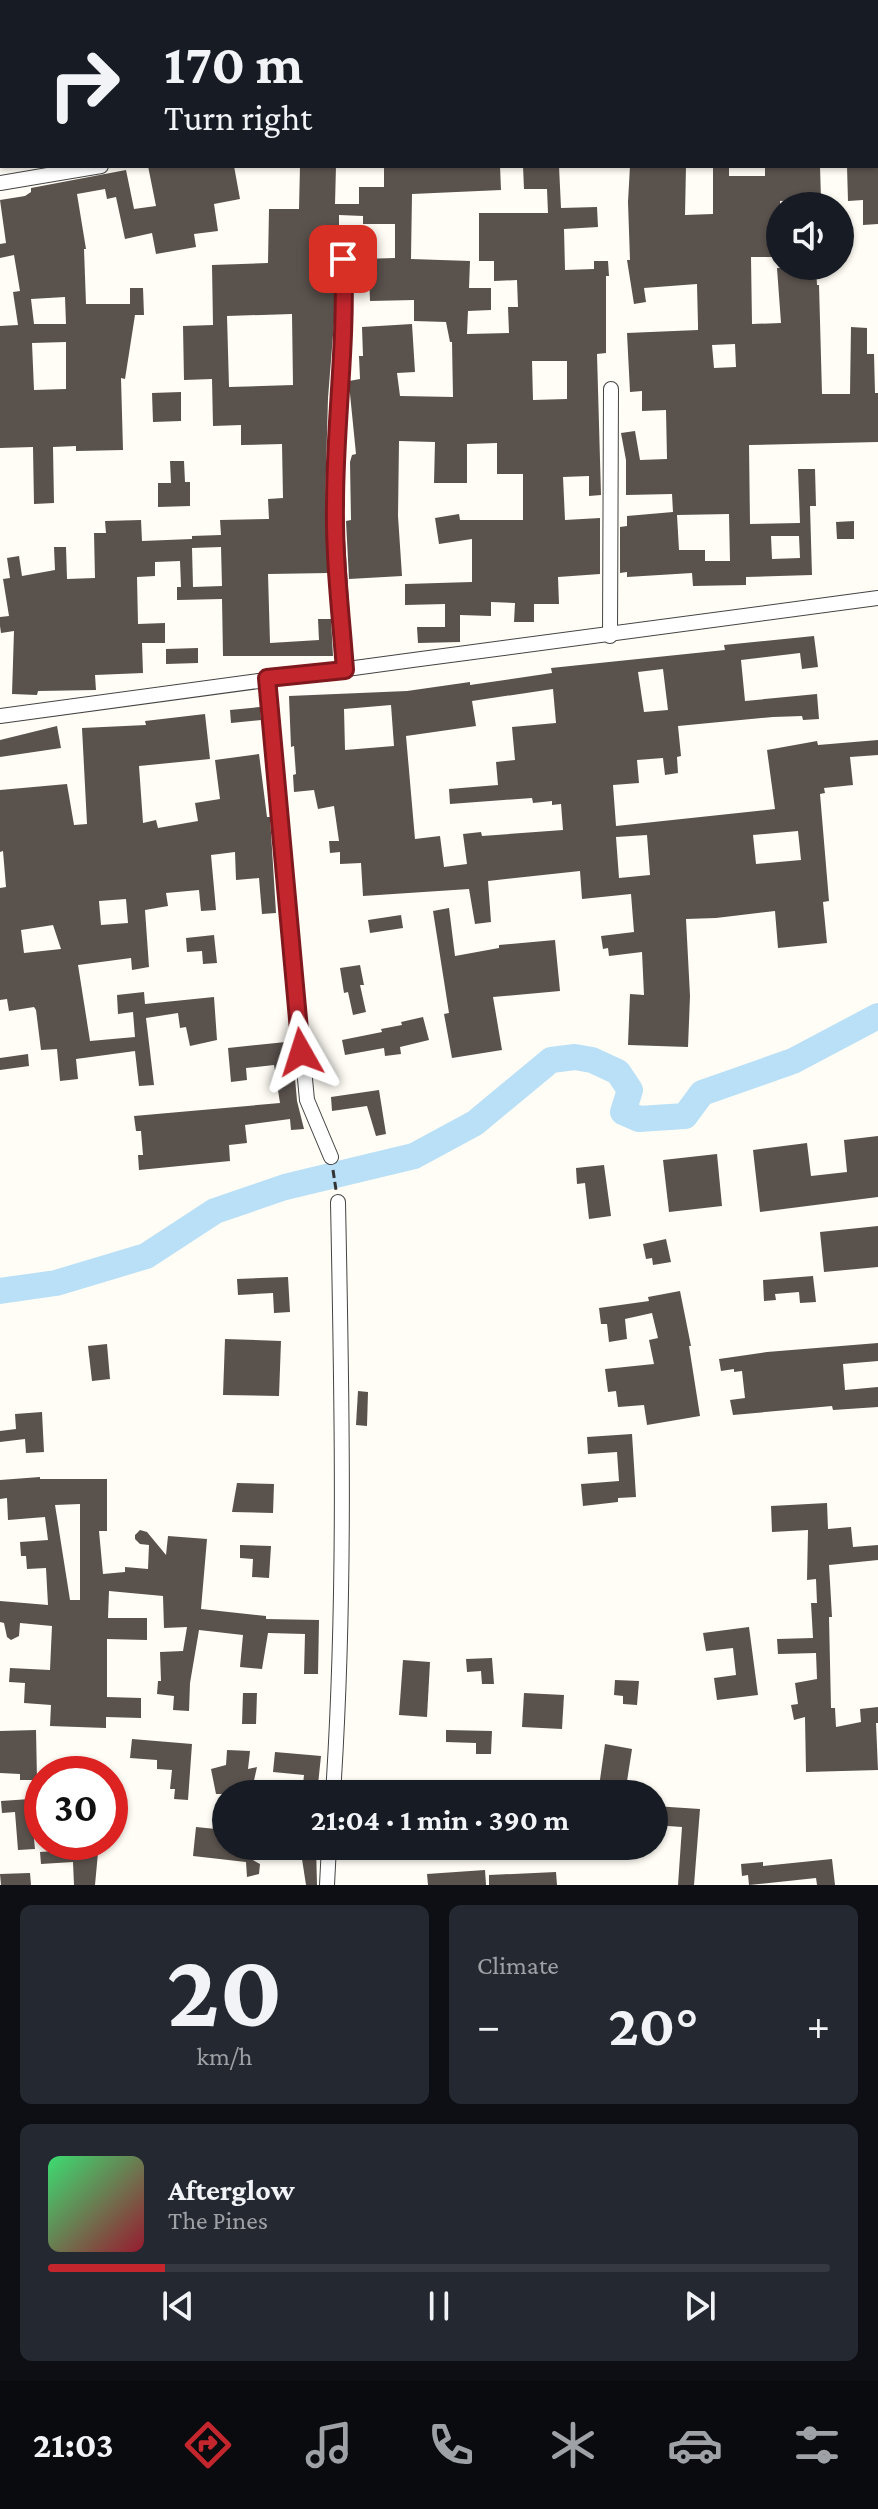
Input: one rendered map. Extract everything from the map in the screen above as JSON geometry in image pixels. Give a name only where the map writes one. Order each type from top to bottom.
[{"type":"street","points":[[0,183],[89,168]]},
{"type":"street","points":[[342,234],[345,310],[335,507],[345,670]]},
{"type":"street","points":[[610,636],[611,389]]},
{"type":"street","points":[[0,716],[878,598]]},
{"type":"street","points":[[267,678],[307,1100],[331,1157]]},
{"type":"street","points":[[334,1780],[341,1611],[338,1202]]},
{"type":"street","points":[[327,1885],[328,1860]]},
{"type":"path","points":[[331,1157],[338,1202]]},
{"type":"building","points":[[148,168],[234,168],[240,199],[214,204],[218,231],[194,234],[196,247],[156,254],[152,233],[125,239],[116,197],[107,199],[105,189],[77,194],[86,249],[86,304],[130,304],[130,288],[143,288],[144,315],[135,315],[125,379],[121,378],[123,450],[76,451],[76,446],[53,447],[54,503],[34,504],[33,447],[0,448],[0,326],[18,325],[13,292],[20,291],[14,255],[0,258],[0,244],[6,243],[0,200],[25,196],[31,188],[126,170],[134,209],[156,206]],"holes":[[[65,297],[66,324],[34,324],[31,299]],[[66,342],[66,389],[34,390],[32,343]]]},
{"type":"building","points":[[300,168],[336,168],[335,204],[359,204],[359,187],[384,187],[384,168],[500,168],[501,190],[412,194],[411,259],[470,261],[469,288],[491,288],[491,310],[468,311],[467,334],[509,333],[508,307],[518,307],[517,280],[494,281],[494,261],[479,261],[479,213],[548,213],[547,189],[524,189],[523,168],[559,168],[561,208],[597,207],[598,227],[564,229],[565,270],[594,269],[594,261],[608,261],[606,353],[597,354],[601,495],[589,496],[589,476],[563,477],[565,520],[600,518],[600,574],[558,577],[559,604],[534,604],[534,622],[514,622],[515,603],[491,602],[491,616],[460,615],[460,642],[418,643],[417,627],[445,627],[445,604],[405,605],[405,584],[472,582],[472,539],[439,544],[435,518],[459,514],[460,520],[523,520],[523,474],[497,474],[497,443],[467,444],[467,483],[434,483],[435,442],[399,441],[398,516],[402,576],[349,579],[346,521],[351,520],[350,462],[352,455],[356,454],[349,381],[360,379],[362,327],[412,324],[415,372],[397,373],[400,396],[453,397],[452,342],[446,322],[414,321],[414,300],[370,301],[369,274],[360,274],[360,263],[362,259],[395,258],[395,224],[363,224],[363,216],[339,215],[339,225],[332,234],[335,310],[328,398],[325,507],[329,573],[268,574],[270,643],[319,640],[318,619],[331,619],[333,656],[223,656],[222,599],[177,600],[177,587],[181,587],[180,561],[155,562],[155,576],[137,577],[138,624],[165,623],[165,643],[142,643],[143,673],[95,675],[96,690],[12,694],[14,631],[1,633],[0,626],[0,617],[9,616],[3,579],[10,578],[7,558],[19,556],[22,576],[55,570],[54,547],[66,547],[67,579],[95,578],[94,533],[106,533],[105,521],[141,520],[142,541],[192,539],[192,536],[221,535],[220,520],[269,519],[268,499],[283,498],[282,444],[241,445],[241,425],[213,426],[212,379],[184,380],[183,326],[213,325],[212,265],[268,263],[269,209],[299,209]],"holes":[[[292,314],[293,385],[229,387],[227,316]],[[532,361],[567,361],[567,399],[533,400]],[[221,547],[222,586],[193,587],[192,548]]]},
{"type":"building","points":[[630,168],[686,168],[685,215],[713,214],[713,168],[729,168],[729,176],[765,176],[765,168],[820,168],[821,192],[766,192],[766,257],[751,257],[752,324],[781,323],[778,280],[817,280],[822,394],[850,394],[851,327],[867,328],[867,354],[874,354],[878,442],[749,445],[750,524],[800,523],[798,469],[815,469],[816,506],[810,506],[812,575],[746,577],[746,585],[693,586],[692,573],[627,577],[627,572],[620,573],[620,527],[627,526],[627,516],[673,512],[672,494],[626,495],[626,460],[621,433],[635,431],[640,460],[667,459],[666,410],[642,411],[642,391],[630,392],[627,333],[698,330],[697,284],[644,288],[646,302],[634,304],[627,260],[630,260]],"holes":[[[735,344],[736,367],[714,368],[712,345]],[[729,514],[730,561],[705,561],[705,550],[679,550],[677,515]],[[771,536],[799,536],[800,558],[772,559]]]},
{"type":"building","points":[[847,168],[878,168],[878,224],[863,225],[863,200],[854,201],[854,192],[848,192]]},
{"type":"building","points":[[181,392],[181,421],[153,422],[152,393]]},
{"type":"building","points":[[170,461],[184,461],[185,482],[190,482],[190,506],[158,507],[158,483],[171,483]]},
{"type":"building","points":[[854,521],[854,539],[837,539],[836,522]]},
{"type":"building","points":[[814,636],[818,667],[802,669],[800,653],[741,660],[745,701],[817,694],[819,719],[773,717],[678,726],[681,756],[677,757],[678,773],[665,775],[663,758],[637,760],[639,783],[613,785],[616,826],[775,809],[767,750],[817,741],[818,745],[878,740],[878,755],[850,757],[853,785],[824,788],[825,793],[820,794],[829,901],[823,902],[827,943],[778,948],[775,911],[686,919],[690,996],[688,1047],[628,1045],[630,994],[644,995],[642,952],[609,956],[608,948],[603,949],[601,936],[634,932],[631,894],[582,899],[580,871],[488,881],[491,922],[475,924],[469,889],[363,896],[361,863],[340,864],[340,852],[330,853],[329,841],[339,841],[334,806],[318,809],[314,790],[294,792],[293,775],[296,774],[294,746],[291,747],[289,696],[407,691],[470,682],[470,685],[552,673],[551,668],[725,650],[724,645]],"holes":[[[663,669],[668,710],[644,712],[638,672]],[[553,689],[556,723],[512,727],[515,760],[496,762],[498,785],[449,789],[450,804],[532,798],[533,803],[552,801],[552,805],[561,804],[563,830],[482,836],[481,832],[463,834],[467,864],[444,867],[440,836],[415,839],[406,736],[476,726],[472,701]],[[391,705],[394,746],[345,750],[344,709]],[[798,831],[801,860],[756,864],[753,835]],[[647,835],[650,875],[619,878],[616,837]]]},
{"type":"building","points":[[198,648],[198,663],[166,664],[166,649]]},
{"type":"building","points":[[260,707],[261,720],[231,723],[230,710]]},
{"type":"building","points":[[205,714],[210,759],[139,766],[143,823],[156,820],[158,828],[198,821],[195,803],[220,799],[215,760],[259,754],[267,817],[270,817],[276,913],[262,914],[259,878],[236,880],[235,852],[211,855],[216,910],[201,911],[199,890],[166,893],[168,906],[145,910],[149,967],[132,970],[131,958],[78,965],[90,1041],[135,1037],[133,1012],[118,1014],[117,995],[144,992],[145,1004],[214,997],[217,1040],[190,1046],[186,1027],[180,1028],[178,1013],[146,1018],[154,1085],[139,1086],[135,1051],[76,1059],[78,1079],[60,1081],[57,1049],[41,1050],[34,1007],[9,1011],[7,999],[0,1000],[0,888],[6,887],[3,851],[0,852],[0,790],[67,784],[74,825],[87,824],[82,728],[146,725],[145,721]],"holes":[[[126,899],[128,923],[101,925],[99,901]],[[53,925],[61,949],[24,953],[21,930]]]},
{"type":"building","points":[[57,726],[61,748],[0,757],[0,740]]},
{"type":"building","points":[[449,908],[455,956],[499,948],[499,945],[555,940],[560,991],[493,997],[502,1050],[452,1058],[444,1014],[449,1013],[433,911]]},
{"type":"building","points":[[401,915],[403,928],[370,933],[368,920]]},
{"type":"building","points":[[214,935],[217,963],[203,964],[202,951],[187,952],[186,938]]},
{"type":"building","points":[[360,965],[364,985],[360,985],[366,1012],[353,1015],[348,992],[344,993],[340,968]]},
{"type":"building","points":[[423,1017],[429,1040],[400,1047],[401,1054],[385,1056],[384,1048],[345,1055],[342,1040],[382,1032],[381,1029]]},
{"type":"building","points":[[286,1042],[286,1045],[292,1044],[297,1101],[304,1129],[291,1130],[290,1119],[245,1125],[247,1143],[229,1145],[230,1161],[139,1170],[138,1155],[143,1155],[141,1131],[136,1131],[134,1116],[280,1103],[274,1065],[246,1068],[247,1080],[231,1082],[228,1048]]},
{"type":"building","points":[[28,1054],[29,1066],[0,1070],[0,1058]]},
{"type":"building","points":[[379,1090],[386,1134],[376,1136],[367,1106],[332,1111],[331,1097]]},
{"type":"building","points":[[878,1136],[878,1197],[760,1212],[753,1150],[807,1143],[811,1176],[847,1172],[844,1140]]},
{"type":"building","points":[[717,1154],[722,1206],[669,1212],[663,1160]]},
{"type":"building","points":[[604,1165],[611,1216],[589,1219],[585,1183],[577,1184],[576,1168]]},
{"type":"building","points":[[878,1226],[878,1267],[824,1272],[820,1232]]},
{"type":"building","points":[[666,1239],[671,1262],[653,1265],[652,1258],[646,1259],[643,1244]]},
{"type":"building","points":[[813,1276],[816,1302],[800,1303],[799,1292],[775,1294],[776,1300],[764,1301],[763,1280]]},
{"type":"building","points":[[288,1277],[290,1312],[274,1313],[273,1293],[238,1295],[237,1279]]},
{"type":"building","points":[[680,1291],[700,1416],[647,1425],[644,1405],[618,1407],[616,1391],[608,1392],[605,1369],[654,1364],[649,1340],[658,1338],[652,1313],[625,1319],[627,1339],[609,1342],[607,1324],[601,1324],[599,1308],[649,1301],[648,1297]]},
{"type":"building","points":[[225,1339],[281,1341],[279,1396],[223,1395]]},
{"type":"building","points":[[878,1343],[878,1361],[843,1364],[845,1390],[878,1387],[878,1407],[833,1410],[832,1406],[733,1415],[730,1400],[745,1398],[742,1371],[721,1371],[719,1359]]},
{"type":"building","points":[[107,1344],[110,1379],[92,1381],[88,1346]]},
{"type":"building","points":[[358,1391],[368,1392],[367,1426],[356,1425]]},
{"type":"building","points":[[42,1412],[44,1452],[26,1453],[25,1439],[0,1442],[0,1431],[16,1429],[15,1414]]},
{"type":"building","points":[[632,1434],[636,1497],[583,1506],[581,1484],[619,1481],[617,1452],[588,1454],[587,1437]]},
{"type":"building","points":[[40,1477],[107,1479],[107,1531],[99,1531],[103,1574],[125,1572],[125,1567],[148,1569],[149,1545],[140,1544],[135,1539],[140,1530],[147,1532],[166,1555],[168,1536],[207,1539],[201,1609],[266,1616],[266,1619],[319,1620],[318,1674],[304,1674],[305,1634],[268,1633],[262,1669],[240,1667],[243,1635],[199,1630],[190,1683],[189,1711],[173,1710],[174,1696],[157,1694],[158,1681],[161,1681],[160,1652],[183,1651],[187,1627],[164,1628],[163,1596],[109,1591],[108,1618],[147,1618],[147,1640],[107,1639],[107,1697],[141,1698],[141,1718],[106,1717],[106,1728],[50,1726],[51,1705],[24,1703],[25,1683],[9,1682],[10,1668],[50,1670],[52,1626],[20,1623],[19,1636],[11,1640],[7,1637],[4,1623],[0,1622],[0,1601],[48,1605],[46,1568],[27,1569],[26,1556],[21,1556],[20,1542],[48,1540],[45,1517],[8,1520],[7,1498],[0,1499],[0,1480]],"holes":[[[80,1504],[80,1600],[70,1600],[55,1505]]]},
{"type":"building","points":[[237,1483],[274,1484],[273,1513],[232,1512]]},
{"type":"building","points":[[827,1503],[828,1529],[851,1527],[853,1547],[878,1545],[878,1560],[829,1565],[832,1617],[829,1617],[831,1708],[835,1708],[836,1727],[861,1722],[860,1709],[878,1707],[878,1770],[806,1772],[805,1717],[794,1720],[791,1705],[798,1704],[795,1683],[817,1679],[816,1653],[778,1654],[777,1639],[813,1638],[811,1603],[817,1603],[816,1579],[807,1580],[808,1530],[772,1532],[771,1506]]},
{"type":"building","points":[[240,1545],[271,1546],[269,1578],[252,1577],[253,1559],[240,1558]]},
{"type":"building","points":[[749,1627],[758,1695],[717,1700],[714,1678],[736,1675],[733,1648],[706,1651],[703,1633]]},
{"type":"building","points":[[492,1658],[494,1684],[482,1684],[481,1671],[467,1672],[466,1659]]},
{"type":"building","points":[[403,1660],[430,1662],[427,1717],[399,1715]]},
{"type":"building","points":[[615,1680],[639,1681],[637,1705],[623,1704],[623,1696],[614,1695]]},
{"type":"building","points":[[243,1693],[257,1693],[256,1724],[242,1724]]},
{"type":"building","points":[[524,1693],[564,1695],[562,1729],[522,1727]]},
{"type":"building","points":[[36,1730],[37,1756],[24,1756],[24,1780],[20,1780],[20,1774],[0,1773],[0,1731]]},
{"type":"building","points":[[446,1730],[492,1731],[491,1754],[476,1754],[476,1743],[446,1742]]},
{"type":"building","points":[[132,1739],[192,1744],[188,1800],[174,1799],[175,1789],[170,1789],[172,1770],[157,1769],[157,1760],[130,1758]]},
{"type":"building","points":[[605,1744],[632,1749],[627,1780],[600,1780]]},
{"type":"building","points":[[227,1750],[250,1751],[248,1769],[257,1767],[254,1780],[213,1780],[211,1769],[226,1765]]},
{"type":"building","points":[[275,1752],[321,1756],[318,1780],[303,1780],[304,1775],[273,1772]]},
{"type":"building","points":[[24,1799],[24,1850],[18,1850],[15,1812],[2,1813],[1,1801]]},
{"type":"building","points":[[668,1807],[700,1809],[694,1885],[678,1885],[682,1827],[668,1826]]},
{"type":"building","points":[[196,1827],[212,1829],[212,1858],[193,1856]]},
{"type":"building","points":[[832,1859],[835,1885],[817,1885],[816,1878],[749,1885],[748,1875],[742,1876],[741,1864],[763,1862],[763,1866]]},
{"type":"building","points":[[41,1860],[97,1860],[95,1885],[74,1885],[73,1862],[41,1864]]},
{"type":"building","points":[[228,1860],[253,1860],[260,1864],[259,1874],[247,1877],[246,1862]]},
{"type":"building","points":[[302,1860],[316,1860],[317,1885],[306,1885]]},
{"type":"building","points":[[485,1870],[486,1885],[428,1885],[427,1874]]},
{"type":"building","points":[[556,1872],[557,1885],[489,1885],[489,1875]]},
{"type":"building","points":[[30,1873],[31,1885],[1,1885],[0,1874]]},
{"type":"waterway","points":[[0,1291],[56,1283],[146,1256],[215,1211],[285,1187],[414,1156],[475,1123],[551,1060],[575,1057],[592,1060],[618,1072],[630,1090],[623,1112],[639,1119],[685,1116],[702,1093],[793,1061],[878,1016]]},
{"type":"route","points":[[301,1052],[267,678],[345,670],[335,507],[345,310],[343,259]]}]
